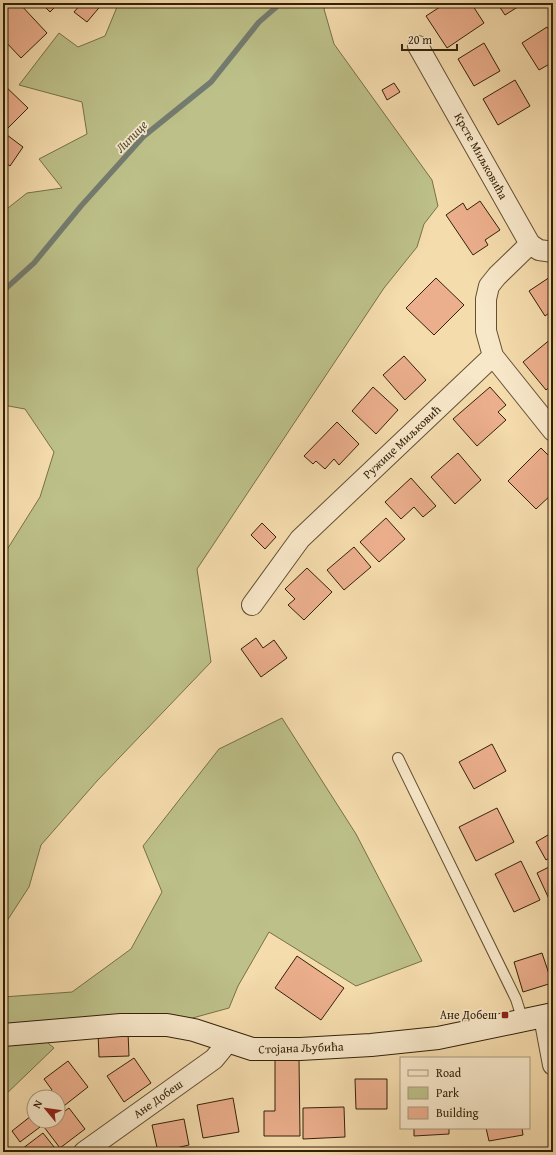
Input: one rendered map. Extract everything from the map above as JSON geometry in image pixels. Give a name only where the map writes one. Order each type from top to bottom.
[{"type":"street","name":"Крсте Миљковића","points":[[418,46],[530,244]]},
{"type":"street","points":[[553,252],[539,250],[530,244],[497,276],[489,286],[486,299],[486,331],[493,356],[553,431]]},
{"type":"street","name":"Ружице Миљковић","points":[[252,604],[300,539],[493,356]]},
{"type":"street","points":[[549,1015],[553,1065]]},
{"type":"street","name":"Стојана Љубића","points":[[3,1035],[105,1026],[167,1025],[194,1030],[252,1049],[268,1050],[371,1045],[438,1038],[549,1015]]},
{"type":"street","name":"Ане Добеш","points":[[84,1152],[101,1138],[214,1059],[228,1042]]},
{"type":"lane","points":[[398,758],[516,999],[523,1021]]},
{"type":"green space","points":[[113,3],[328,3],[324,9],[334,44],[432,180],[438,206],[424,224],[417,247],[384,288],[197,569],[211,662],[97,781],[41,845],[29,887],[3,927],[3,556],[40,497],[54,452],[25,409],[3,405],[3,212],[27,193],[62,188],[39,159],[87,134],[82,102],[19,85],[59,33],[78,47],[105,36],[117,7]]},
{"type":"green space","points":[[282,718],[356,834],[422,961],[356,986],[269,932],[238,986],[229,1008],[167,1025],[36,1033],[54,1048],[3,1097],[3,1048],[7,1035],[3,1035],[3,997],[72,992],[131,949],[162,892],[143,846],[219,749]]},
{"type":"building","points":[[4,3],[19,3],[47,33],[21,58],[3,39]]},
{"type":"building","points":[[41,3],[59,3],[50,12]]},
{"type":"building","points":[[82,3],[103,3],[87,22],[74,12]]},
{"type":"building","points":[[446,3],[471,3],[484,23],[447,48],[426,16]]},
{"type":"building","points":[[497,3],[524,3],[505,15]]},
{"type":"building","points":[[547,27],[553,36],[553,62],[539,70],[522,43]]},
{"type":"building","points":[[484,43],[500,71],[474,86],[458,59]]},
{"type":"building","points":[[515,80],[530,106],[498,125],[483,99]]},
{"type":"building","points":[[394,83],[400,92],[387,100],[382,90]]},
{"type":"building","points":[[3,84],[28,108],[6,130],[3,126]]},
{"type":"building","points":[[3,132],[23,147],[10,166],[3,161]]},
{"type":"building","points":[[480,201],[500,230],[485,240],[488,245],[473,255],[446,215],[463,203],[467,210]]},
{"type":"building","points":[[553,275],[553,310],[545,316],[529,291]]},
{"type":"building","points":[[436,278],[464,305],[434,335],[406,308]]},
{"type":"building","points":[[552,338],[553,384],[546,390],[523,362]]},
{"type":"building","points":[[404,356],[426,380],[405,400],[383,375]]},
{"type":"building","points":[[373,387],[398,410],[376,434],[352,411]]},
{"type":"building","points":[[490,387],[506,405],[498,412],[506,420],[477,446],[453,419]]},
{"type":"building","points":[[337,422],[359,444],[339,465],[334,459],[325,469],[316,461],[313,464],[304,456]]},
{"type":"building","points":[[541,448],[553,460],[553,493],[536,509],[508,481]]},
{"type":"building","points":[[458,453],[481,480],[455,504],[431,477]]},
{"type":"building","points":[[411,478],[436,506],[423,517],[414,507],[401,519],[385,502]]},
{"type":"building","points":[[386,518],[405,539],[379,562],[360,542]]},
{"type":"building","points":[[262,523],[276,537],[265,549],[251,535]]},
{"type":"building","points":[[354,547],[371,567],[344,590],[327,570]]},
{"type":"building","points":[[307,568],[332,592],[304,620],[288,605],[295,599],[285,589]]},
{"type":"building","points":[[256,638],[263,648],[274,640],[287,658],[261,677],[241,649]]},
{"type":"building","points":[[492,744],[506,771],[474,789],[459,762]]},
{"type":"building","points":[[497,808],[514,842],[476,861],[459,827]]},
{"type":"building","points":[[553,832],[553,856],[546,860],[536,842]]},
{"type":"building","points":[[521,861],[540,900],[514,912],[495,874]]},
{"type":"building","points":[[553,865],[553,897],[549,899],[537,873]]},
{"type":"building","points":[[542,953],[552,983],[523,992],[514,962]]},
{"type":"building","points":[[297,956],[344,988],[321,1020],[275,988]]},
{"type":"building","points":[[128,1032],[129,1056],[99,1057],[98,1033]]},
{"type":"building","points":[[134,1058],[151,1083],[124,1102],[107,1076]]},
{"type":"building","points":[[275,1059],[299,1059],[300,1136],[264,1136],[264,1111],[275,1111]]},
{"type":"building","points":[[68,1061],[88,1087],[66,1104],[66,1089],[51,1089],[44,1079]]},
{"type":"building","points":[[355,1079],[387,1079],[387,1109],[356,1109]]},
{"type":"building","points":[[233,1098],[239,1132],[203,1138],[197,1105]]},
{"type":"building","points":[[344,1107],[345,1137],[303,1139],[303,1108]]},
{"type":"building","points":[[69,1108],[85,1129],[60,1148],[46,1129],[66,1129],[66,1110]]},
{"type":"building","points":[[184,1119],[189,1145],[158,1152],[152,1125]]},
{"type":"building","points":[[26,1120],[26,1129],[37,1129],[20,1142],[12,1131]]},
{"type":"building","points":[[414,1129],[449,1129],[449,1134],[414,1136]]},
{"type":"building","points":[[486,1129],[522,1129],[523,1135],[489,1141]]},
{"type":"building","points":[[43,1133],[58,1152],[18,1152]]},
{"type":"waterway","name":"Липице","points":[[3,291],[34,263],[81,206],[144,136],[211,82],[259,22],[281,3]]},
{"type":"place","name":"Ане Добеш","points":[[505,1015]]}]
